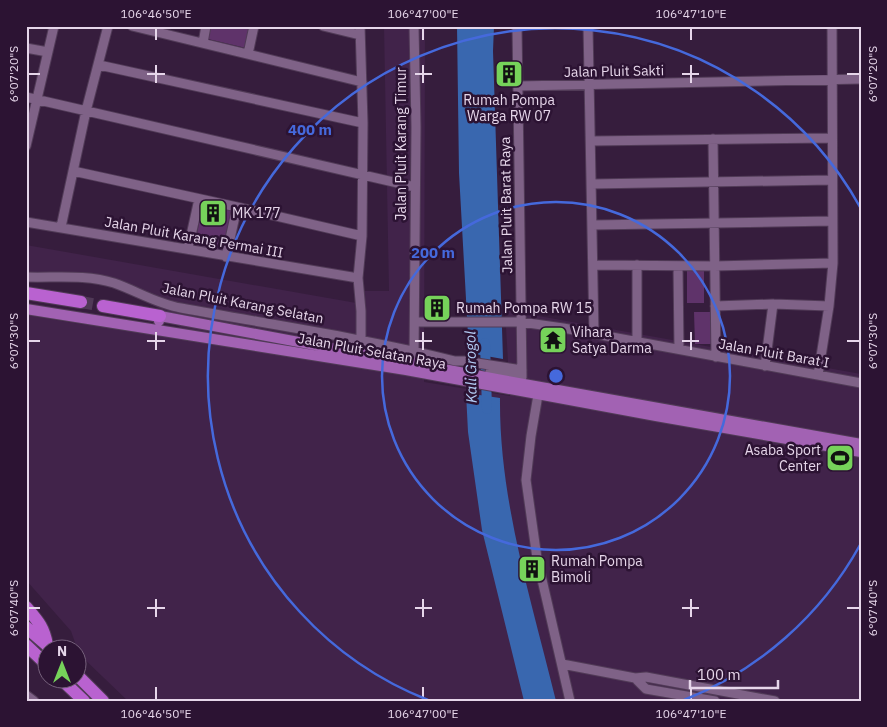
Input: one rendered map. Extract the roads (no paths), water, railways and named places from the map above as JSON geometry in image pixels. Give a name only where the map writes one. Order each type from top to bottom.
[{"type":"highway","points":[[26,293],[81,302]]},
{"type":"highway","points":[[104,306],[160,316]]},
{"type":"highway","points":[[26,608],[40,622],[47,640]]},
{"type":"highway","points":[[26,628],[41,640]]},
{"type":"highway","points":[[26,645],[38,656]]},
{"type":"highway","points":[[88,686],[103,701]]},
{"type":"highway","points":[[72,690],[84,701]]},
{"type":"main road","name":"Jalan Pluit Selatan Raya","points":[[26,309],[158,329],[462,368]]},
{"type":"main road","points":[[158,329],[160,316]]},
{"type":"main road","name":"Jalan Pluit Selatan Raya","points":[[160,316],[414,358],[462,368],[501,377],[538,395],[861,444]]},
{"type":"main road","name":"Jalan Pluit Selatan Raya","points":[[501,377],[522,377],[657,412],[861,452]]},
{"type":"street","points":[[26,146],[54,26]]},
{"type":"street","points":[[61,227],[86,112],[108,26]]},
{"type":"street","points":[[132,26],[362,82]]},
{"type":"street","points":[[203,43],[206,26]]},
{"type":"street","points":[[248,54],[254,26]]},
{"type":"street","points":[[323,26],[360,30],[363,124],[362,236],[358,278],[361,340]]},
{"type":"street","name":"Jalan Pluit Karang Timur","points":[[414,26],[414,358]]},
{"type":"street","name":"Jalan Pluit Barat Raya","points":[[518,26],[522,377]]},
{"type":"street","points":[[588,26],[594,334]]},
{"type":"street","points":[[818,375],[829,306],[832,263],[832,26]]},
{"type":"street","points":[[26,48],[48,52]]},
{"type":"street","points":[[99,65],[363,124]]},
{"type":"street","name":"Jalan Pluit Sakti","points":[[518,86],[861,79]]},
{"type":"street","points":[[26,97],[415,187]]},
{"type":"street","points":[[591,141],[831,138]]},
{"type":"street","points":[[713,139],[716,357]]},
{"type":"street","points":[[73,171],[362,236]]},
{"type":"street","points":[[592,184],[831,180]]},
{"type":"street","points":[[188,250],[199,198]]},
{"type":"street","points":[[226,257],[236,207]]},
{"type":"street","points":[[592,225],[832,221]]},
{"type":"street","name":"Jalan Pluit Karang Permai III","points":[[26,222],[358,278]]},
{"type":"street","points":[[593,265],[714,266],[832,263]]},
{"type":"street","points":[[637,265],[637,342]]},
{"type":"street","points":[[678,266],[679,350]]},
{"type":"street","name":"Jalan Pluit Karang Selatan","points":[[26,277],[83,278],[112,282],[168,305],[361,340],[414,358],[462,368]]},
{"type":"street","points":[[715,306],[773,304],[829,306]]},
{"type":"street","points":[[765,366],[773,304]]},
{"type":"street","name":"Jalan Pluit Barat I","points":[[415,322],[521,322],[861,383]]},
{"type":"street","points":[[538,395],[526,480],[537,558],[570,701]]},
{"type":"street","points":[[562,664],[635,678],[646,677],[775,701]]},
{"type":"street","points":[[635,678],[646,689],[715,701]]},
{"type":"street","points":[[26,695],[34,701]]},
{"type":"water","points":[[457,26],[494,26],[493,51],[503,359],[469,353],[459,173]]},
{"type":"water","points":[[466,393],[500,398],[501,437],[511,513],[527,589],[556,701],[524,701],[482,530],[468,432]]},
{"type":"waterway","name":"Kali Grogol","points":[[485,343],[487,409]]},
{"type":"tunnel","points":[[81,302],[103,306]]},
{"type":"place","name":"Rumah Pompa Warga RW 07","points":[[509,74]]},
{"type":"place","name":"MK 177","points":[[213,213]]},
{"type":"place","name":"Rumah Pompa RW 15","points":[[437,308]]},
{"type":"place","name":"Vihara Satya Darma","points":[[553,340]]},
{"type":"place","name":"Asaba Sport Center","points":[[840,458]]},
{"type":"place","name":"Rumah Pompa Bimoli","points":[[532,569]]}]
